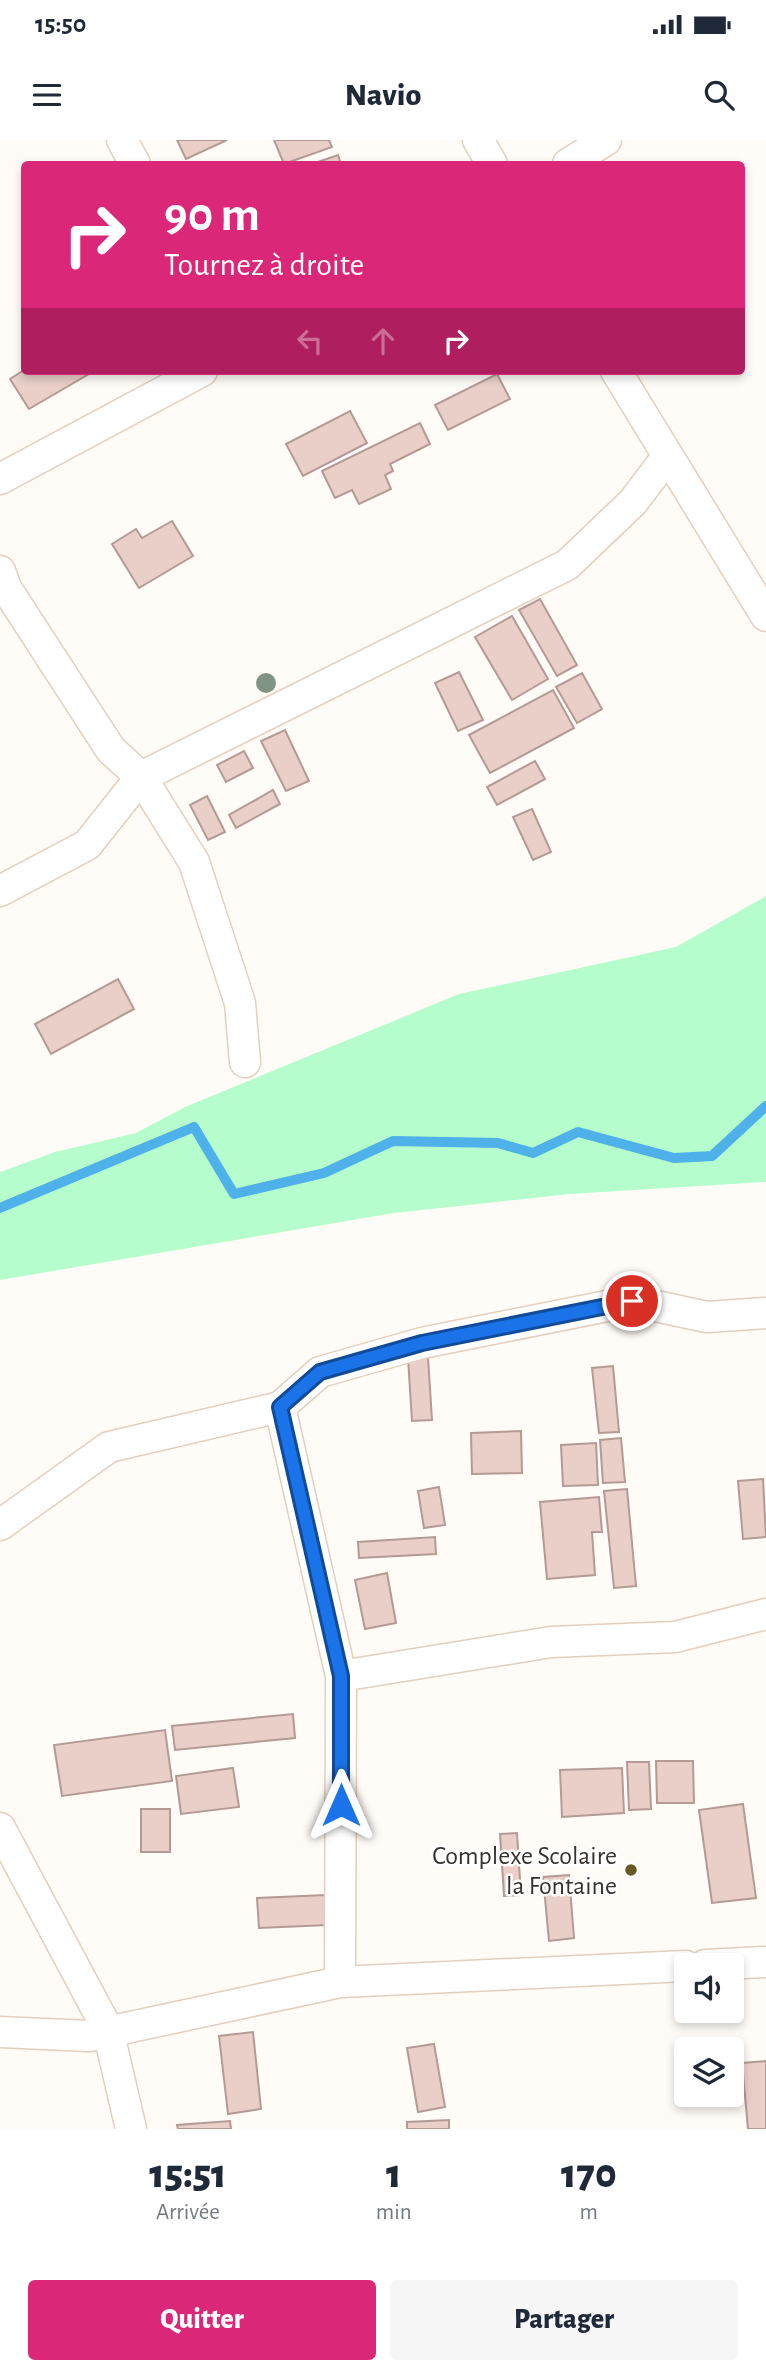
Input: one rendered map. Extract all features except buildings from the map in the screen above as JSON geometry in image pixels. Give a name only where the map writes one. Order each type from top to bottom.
[{"type":"street","points":[[122,140],[133,161]]},
{"type":"street","points":[[478,140],[490,161]]},
{"type":"street","points":[[573,161],[606,140]]},
{"type":"street","points":[[0,479],[195,375]]},
{"type":"street","points":[[618,375],[766,616]]},
{"type":"street","points":[[0,891],[88,845],[141,777],[567,565],[633,502],[667,457]]},
{"type":"street","points":[[0,571],[6,589],[111,750],[141,777],[194,862],[240,1003],[244,1062]]},
{"type":"street","points":[[0,1525],[109,1447],[280,1407],[320,1372],[422,1343],[632,1301],[707,1317],[766,1313]]},
{"type":"street","points":[[280,1407],[341,1676],[340,1982]]},
{"type":"street","points":[[341,1676],[551,1642],[675,1637],[766,1614]]},
{"type":"street","points":[[0,1828],[107,2030],[131,2129]]},
{"type":"street","points":[[744,1963],[766,1962]]},
{"type":"street","points":[[0,2032],[89,2036],[340,1982],[674,1967]]},
{"type":"green space","points":[[766,896],[766,1182],[570,1194],[394,1213],[0,1280],[0,1172],[55,1152],[136,1133],[185,1107],[459,994],[676,947]]},
{"type":"waterway","points":[[0,1208],[194,1127],[234,1194],[324,1173],[393,1141],[498,1143],[533,1153],[578,1132],[674,1158],[712,1156],[766,1106]]},
{"type":"place","name":"Complexe Scolaire la Fontaine","points":[[631,1870]]},
{"type":"route","points":[[341,1805],[341,1676],[280,1407],[320,1372],[422,1343],[632,1301]]}]
